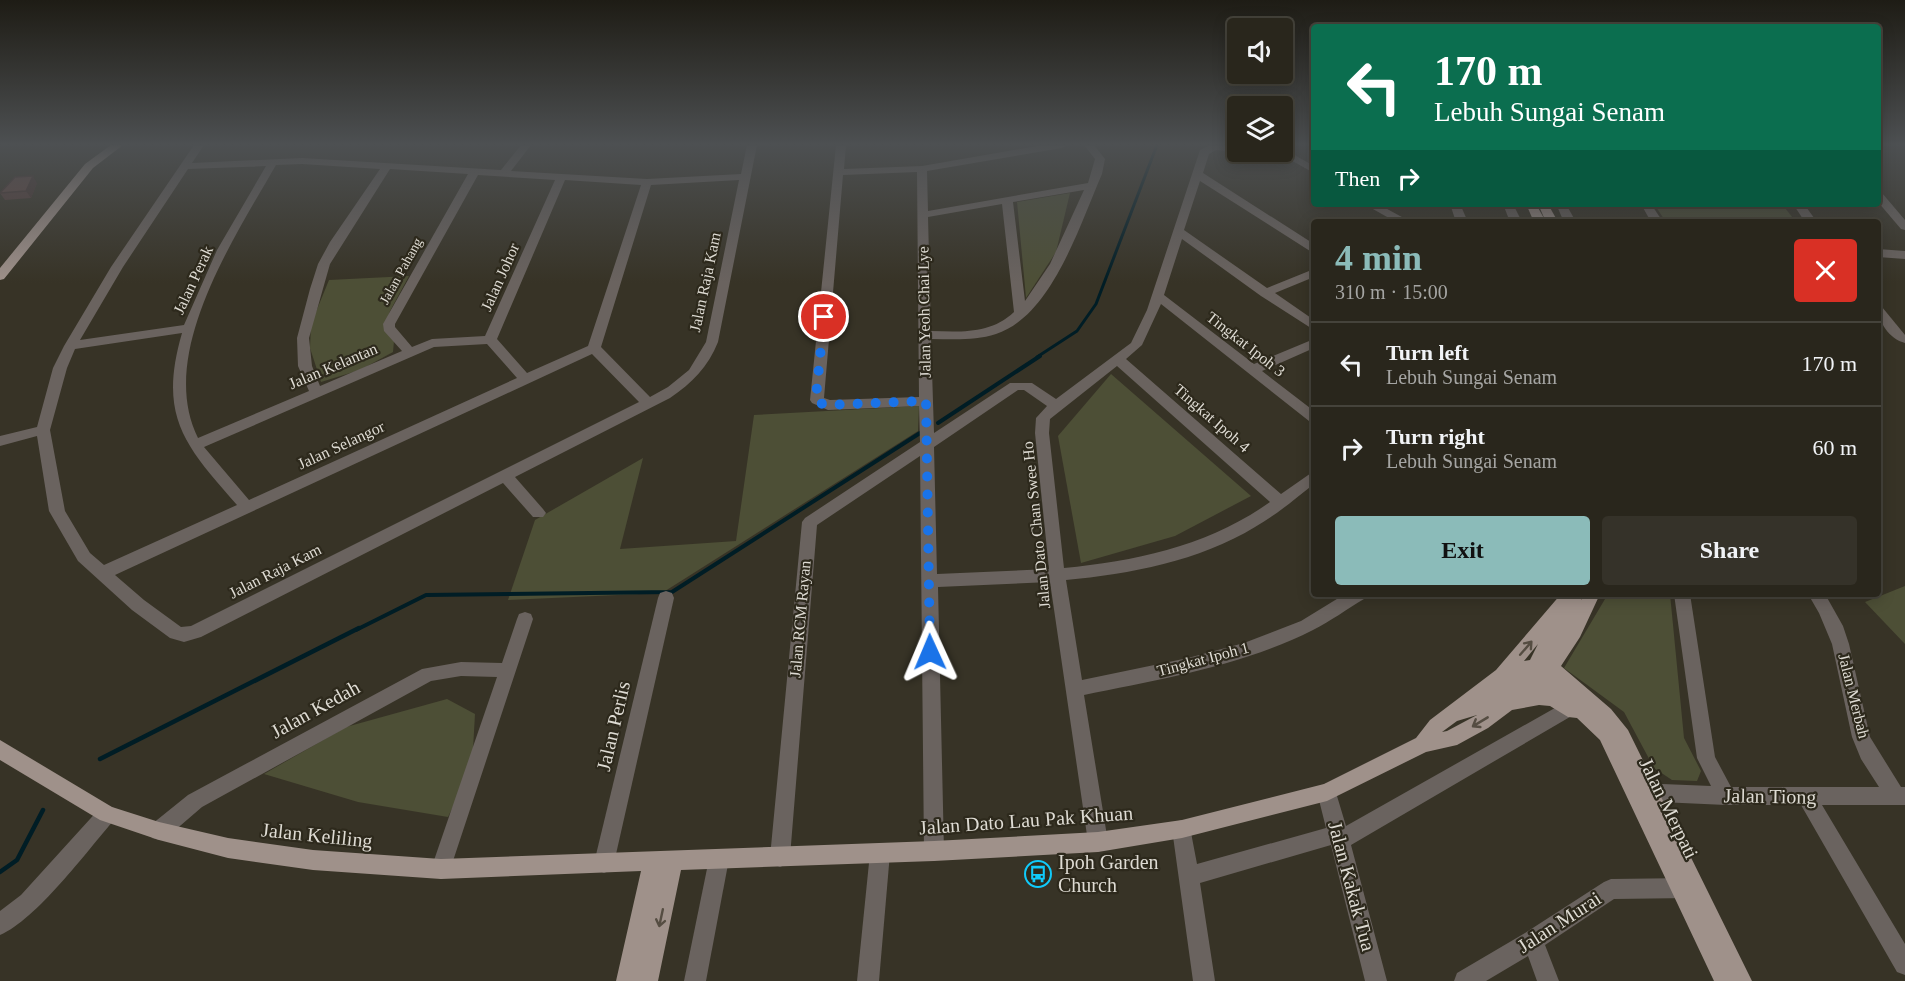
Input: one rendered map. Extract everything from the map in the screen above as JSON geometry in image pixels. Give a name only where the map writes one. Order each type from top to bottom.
[{"type":"main road","points":[[0,284],[3,273],[69,191]]},
{"type":"main road","name":"Jalan Dato Lau Pak Khuan","points":[[1423,744],[1436,726],[1502,675],[1569,597]]},
{"type":"main road","points":[[1544,670],[1538,657],[1556,636],[1570,614],[1572,597]]},
{"type":"main road","name":"Jalan Dato Lau Pak Khuan","points":[[663,861],[934,851],[1098,842],[1182,830],[1327,792],[1423,744],[1450,739],[1507,704],[1544,670],[1574,632],[1591,597]]},
{"type":"main road","points":[[1451,714],[1473,709],[1490,700],[1517,679],[1526,668],[1544,670]]},
{"type":"main road","name":"Jalan Merpati","points":[[1544,670],[1605,715],[1621,736],[1642,792],[1688,888],[1725,981]]},
{"type":"main road","name":"Jalan Merpati","points":[[1544,670],[1604,729],[1623,767],[1642,792]]},
{"type":"main road","points":[[1507,704],[1537,696],[1554,700],[1569,708],[1602,739],[1623,767]]},
{"type":"main road","name":"Jalan Keliling","points":[[0,748],[14,760],[107,814],[159,831],[228,848],[313,860],[441,869],[663,861]]},
{"type":"main road","points":[[627,981],[663,861]]},
{"type":"main road","points":[[647,981],[663,861]]},
{"type":"main road","name":"Jalan Merpati","points":[[1688,888],[1741,981]]},
{"type":"street","name":"Jalan Raja Kam","points":[[168,191],[117,267],[70,346],[60,368],[43,430],[57,511],[84,557],[138,604],[176,633],[189,634],[683,384],[706,357],[712,342],[741,191]]},
{"type":"street","name":"Jalan Perak","points":[[248,508],[195,445],[182,417],[178,393],[180,365],[187,328],[237,225],[257,191]]},
{"type":"street","points":[[316,391],[305,366],[303,338],[316,289],[324,264],[336,242],[370,191]]},
{"type":"street","name":"Jalan Pahang","points":[[409,351],[389,328],[389,324],[464,191]]},
{"type":"street","name":"Jalan Johor","points":[[526,380],[490,340],[555,191]]},
{"type":"street","points":[[644,191],[594,348],[648,403]]},
{"type":"street","points":[[838,191],[817,400],[828,405],[926,401]]},
{"type":"street","name":"Jalan Yeoh Chai Lye","points":[[921,191],[934,851]]},
{"type":"street","points":[[922,214],[1061,191]]},
{"type":"street","points":[[925,335],[993,332],[1021,315],[1034,302],[1046,282],[1089,191]]},
{"type":"street","name":"Jalan Dato Chan Swee Ho","points":[[1098,842],[1058,576],[1042,434],[1043,418],[1056,405],[1136,345],[1158,295],[1192,191]]},
{"type":"street","points":[[1223,191],[1311,247]]},
{"type":"street","points":[[1881,198],[1905,226]]},
{"type":"street","points":[[1007,201],[1021,315]]},
{"type":"street","points":[[1375,207],[1397,219]]},
{"type":"street","points":[[1799,207],[1809,219]]},
{"type":"street","points":[[1179,232],[1311,324]]},
{"type":"street","points":[[1881,253],[1905,255]]},
{"type":"street","points":[[1265,293],[1311,274]]},
{"type":"street","name":"Tingkat Ipoh 3","points":[[1158,295],[1311,416]]},
{"type":"street","points":[[1881,313],[1904,340]]},
{"type":"street","points":[[70,346],[187,328]]},
{"type":"street","name":"Jalan Kelantan","points":[[195,445],[409,351],[439,342],[490,340]]},
{"type":"street","points":[[1253,370],[1311,344]]},
{"type":"street","name":"Jalan Selangor","points":[[103,573],[594,348]]},
{"type":"street","name":"Tingkat Ipoh 4","points":[[1119,360],[1281,503]]},
{"type":"street","points":[[927,443],[1017,385],[1027,386],[1056,405]]},
{"type":"street","points":[[0,441],[43,430]]},
{"type":"street","name":"Jalan RCM Rayan","points":[[780,857],[809,524],[927,443]]},
{"type":"street","points":[[505,476],[537,513]]},
{"type":"street","points":[[929,581],[1058,576],[1100,572],[1162,560],[1240,529],[1281,503],[1311,478]]},
{"type":"street","name":"Tingkat Ipoh 1","points":[[1074,689],[1200,664],[1247,650],[1301,628],[1353,597]]},
{"type":"street","points":[[1682,597],[1706,758],[1726,796]]},
{"type":"street","name":"Jalan Merbah","points":[[1818,597],[1826,606],[1838,633],[1861,737],[1868,753],[1901,796]]},
{"type":"street","name":"Jalan Perlis","points":[[604,863],[666,598]]},
{"type":"street","points":[[441,869],[525,619]]},
{"type":"street","name":"Jalan Kedah","points":[[159,831],[195,801],[428,674],[462,669],[508,670]]},
{"type":"street","points":[[1189,876],[1339,837],[1569,708]]},
{"type":"street","name":"Jalan Kakak Tua","points":[[1327,792],[1376,981]]},
{"type":"street","name":"Jalan Tiong","points":[[1642,792],[1726,796],[1901,796]]},
{"type":"street","points":[[1807,797],[1905,964]]},
{"type":"street","points":[[0,924],[28,902],[107,814]]},
{"type":"street","points":[[1182,830],[1204,981]]},
{"type":"street","points":[[868,981],[880,853]]},
{"type":"street","points":[[695,981],[719,859]]},
{"type":"street","name":"Jalan Murai","points":[[1465,981],[1533,941],[1611,889],[1688,888]]},
{"type":"street","points":[[1533,941],[1548,981]]},
{"type":"green space","points":[[1070,193],[1056,252],[1026,298],[1017,202]]},
{"type":"green space","points":[[1656,207],[1784,207],[1794,219],[1664,219]]},
{"type":"green space","points":[[409,276],[390,311],[384,329],[394,341],[393,352],[360,370],[321,382],[310,348],[311,324],[329,280]]},
{"type":"green space","points":[[1111,374],[1251,496],[1175,536],[1081,563],[1058,436]]},
{"type":"green space","points":[[919,406],[918,431],[662,593],[508,600],[535,520],[643,458],[620,549],[736,541],[754,415]]},
{"type":"green space","points":[[1905,586],[1905,644],[1865,602]]},
{"type":"green space","points":[[1606,597],[1670,597],[1684,738],[1701,771],[1697,781],[1672,780],[1654,768],[1624,712],[1564,668]]},
{"type":"green space","points":[[447,699],[475,714],[472,767],[448,817],[358,802],[264,774],[346,727]]},
{"type":"building","points":[[2,191],[26,191],[26,191],[0,193]]},
{"type":"waterway","points":[[1037,357],[1077,331],[1096,304],[1139,191]]},
{"type":"waterway","points":[[938,423],[1040,356]]},
{"type":"waterway","points":[[356,630],[426,595],[672,592],[920,433]]},
{"type":"waterway","points":[[100,759],[359,628]]},
{"type":"waterway","points":[[0,872],[17,860],[43,810]]},
{"type":"place","name":"Ipoh Garden Church","points":[[1038,874]]},
{"type":"route","points":[[824,317],[816,397],[819,403],[828,405],[926,401],[930,652]]}]
